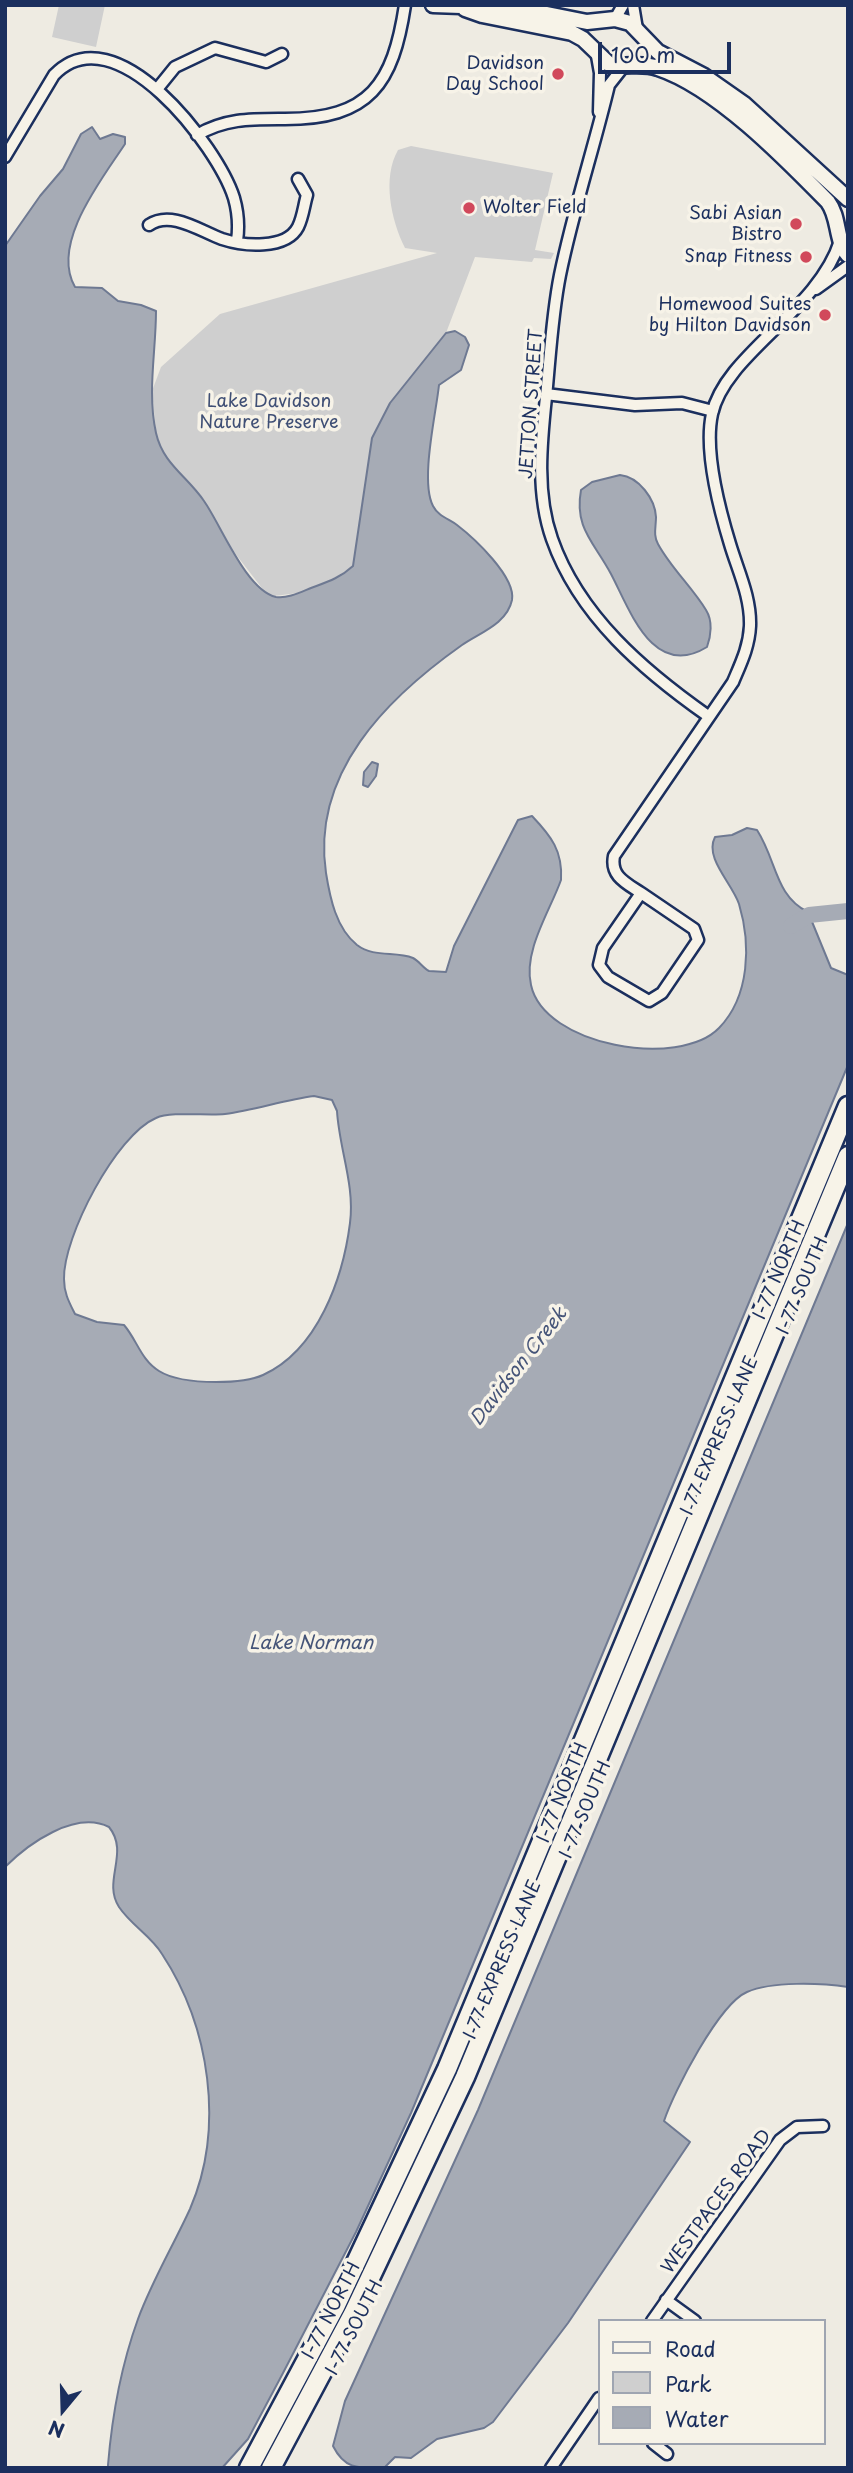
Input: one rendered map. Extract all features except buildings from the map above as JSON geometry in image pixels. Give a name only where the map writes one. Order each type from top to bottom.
[{"type":"highway","name":"I-77 NORTH","points":[[249,2468],[336,2305],[447,2069],[848,1106]]},
{"type":"highway","name":"I 77 EXPRESS LANE","points":[[259,2468],[344,2309],[445,2096],[848,1128]]},
{"type":"highway","name":"I 77 EXPRESS LANE","points":[[271,2468],[353,2314],[465,2077],[848,1156]]},
{"type":"highway","name":"I-77 SOUTH","points":[[280,2468],[367,2306],[473,2080],[848,1178]]},
{"type":"main road","points":[[433,5],[465,9],[572,33],[609,64],[650,65],[671,74],[716,102],[753,130],[828,202],[836,216],[848,255]]},
{"type":"main road","points":[[465,9],[517,8],[587,22],[625,20],[658,52],[704,76],[744,103],[848,199]]},
{"type":"main road","points":[[595,53],[593,34],[609,20]]},
{"type":"main road","points":[[629,66],[641,55],[641,34]]},
{"type":"main road","points":[[840,236],[848,219]]},
{"type":"street","points":[[197,135],[235,119],[319,118],[356,106],[378,86],[394,59],[405,5]]},
{"type":"street","points":[[609,20],[623,5]]},
{"type":"street","points":[[634,5],[641,34]]},
{"type":"street","points":[[158,88],[175,67],[215,48],[266,62],[282,54]]},
{"type":"street","name":"JETTON STREET","points":[[595,53],[600,73],[600,119]]},
{"type":"street","points":[[5,156],[54,75],[68,65],[85,60],[103,62],[128,70],[158,88],[197,135],[231,189],[237,209],[237,241]]},
{"type":"street","name":"JETTON STREET","points":[[629,66],[611,80],[559,279],[546,394],[541,479],[547,524],[562,562],[577,587],[621,646],[665,686],[708,716]]},
{"type":"street","points":[[149,225],[162,219],[193,226],[220,238],[278,243],[296,230],[307,195],[298,179]]},
{"type":"street","points":[[816,289],[833,262],[840,236]]},
{"type":"street","points":[[641,893],[603,948],[599,965],[608,976],[649,1001],[662,993],[698,940],[694,929],[616,875],[612,866],[614,856],[733,682],[746,653],[750,627],[749,604],[729,542],[710,452],[713,411],[740,367],[816,289],[848,266]]},
{"type":"street","points":[[546,394],[621,404],[682,403],[713,411]]},
{"type":"street","name":"WESTPACES ROAD","points":[[653,2319],[780,2140],[797,2127],[823,2126]]},
{"type":"street","points":[[666,2300],[692,2319]]},
{"type":"street","points":[[551,2468],[598,2403]]},
{"type":"street","points":[[656,2445],[667,2454]]},
{"type":"green space","points":[[59,5],[105,5],[96,47],[52,37]]},
{"type":"green space","name":"Lake Davidson Nature Preserve","points":[[411,146],[553,173],[535,250],[554,253],[551,259],[534,258],[532,262],[475,257],[446,333],[390,403],[372,438],[353,566],[325,584],[298,593],[274,596],[265,592],[234,552],[204,500],[164,456],[156,433],[152,391],[161,367],[220,314],[437,253],[405,248],[392,212],[389,186],[393,161],[398,150]]},
{"type":"water","name":"Lake Norman","points":[[92,127],[100,139],[113,134],[125,137],[125,144],[92,193],[74,232],[69,251],[69,270],[75,287],[102,288],[118,301],[156,311],[152,402],[159,444],[170,462],[204,501],[245,570],[265,592],[276,597],[294,595],[333,579],[353,566],[372,438],[390,403],[446,333],[455,331],[465,337],[469,345],[461,370],[439,385],[428,464],[429,495],[438,512],[483,548],[501,570],[507,580],[512,600],[498,622],[434,666],[382,714],[360,741],[343,771],[330,803],[324,837],[326,873],[335,912],[350,938],[370,952],[406,956],[415,959],[429,971],[446,972],[454,946],[518,820],[532,816],[545,830],[558,852],[561,870],[561,880],[539,931],[531,959],[531,985],[541,1006],[560,1023],[586,1036],[615,1045],[675,1047],[700,1040],[719,1028],[737,1001],[745,969],[743,920],[736,896],[716,862],[713,845],[715,837],[732,835],[747,828],[757,830],[789,897],[808,912],[831,968],[848,975],[848,1065],[411,2113],[356,2232],[248,2439],[222,2468],[108,2468],[118,2391],[132,2337],[150,2291],[190,2209],[201,2178],[209,2112],[207,2078],[192,2013],[162,1954],[119,1907],[113,1887],[117,1847],[109,1827],[96,1823],[67,1826],[39,1840],[5,1867],[5,246],[40,196],[63,169],[81,134]],"holes":[[[314,1096],[332,1100],[337,1111],[349,1181],[351,1209],[347,1244],[334,1289],[324,1310],[313,1330],[282,1364],[263,1375],[246,1380],[209,1382],[179,1379],[153,1366],[143,1356],[124,1325],[97,1322],[75,1314],[66,1293],[64,1279],[72,1239],[82,1214],[109,1165],[141,1128],[163,1116],[225,1114]]]},
{"type":"water","points":[[620,475],[639,484],[653,503],[658,544],[710,619],[707,647],[688,655],[672,655],[658,648],[635,622],[587,534],[580,515],[581,490],[592,482]]},
{"type":"water","points":[[372,762],[378,764],[376,776],[368,787],[363,785],[364,772]]},
{"type":"water","points":[[848,1223],[848,1987],[811,1984],[757,1988],[736,2000],[724,2013],[699,2050],[664,2121],[690,2142],[568,2323],[493,2422],[484,2428],[437,2439],[411,2458],[395,2457],[384,2468],[348,2464],[333,2446],[345,2401],[478,2110]]},
{"type":"waterway","name":"Davidson Creek","points":[[791,926],[809,915],[848,911]]},
{"type":"place","name":"Davidson Day School","points":[[558,74]]},
{"type":"place","name":"Wolter Field","points":[[469,208]]},
{"type":"place","name":"Sabi Asian Bistro","points":[[796,224]]},
{"type":"place","name":"Snap Fitness","points":[[806,257]]},
{"type":"place","name":"Homewood Suites by Hilton Davidson","points":[[825,315]]}]
